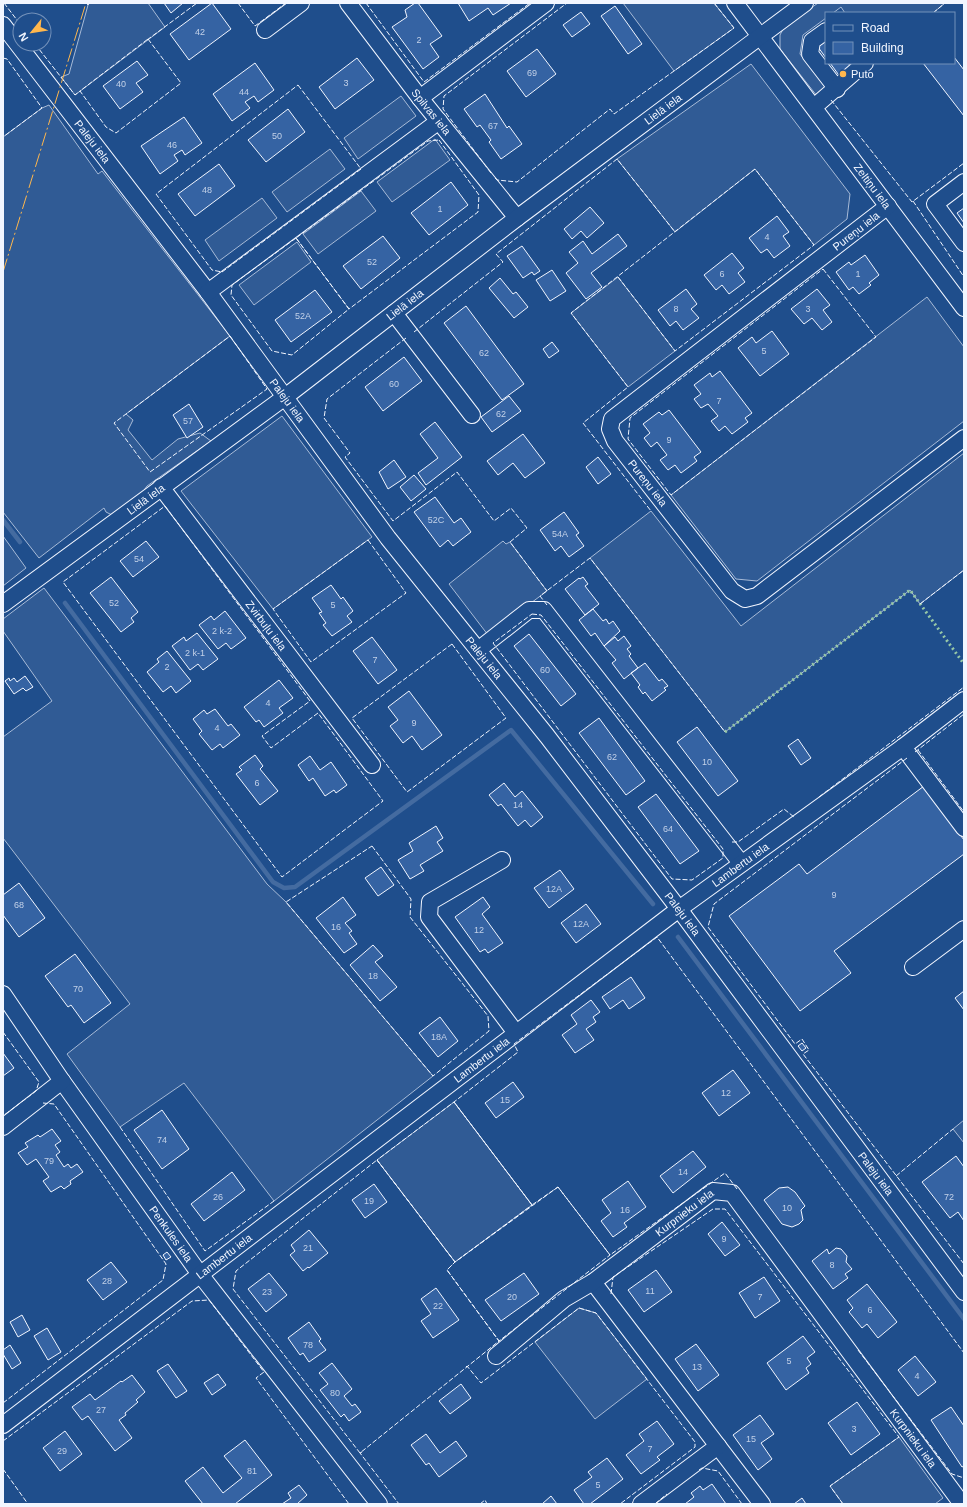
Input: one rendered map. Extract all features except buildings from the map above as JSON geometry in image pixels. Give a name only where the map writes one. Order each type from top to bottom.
[{"type":"street","points":[[265,30],[301,3]]},
{"type":"street","name":"Spilvas iela","points":[[348,3],[420,98],[517,218]]},
{"type":"street","points":[[420,98],[546,3]]},
{"type":"street","points":[[735,3],[760,36]]},
{"type":"street","name":"Lielā iela","points":[[3,604],[285,397],[517,218],[806,3]]},
{"type":"street","name":"Paleju iela","points":[[3,26],[208,292],[388,538],[547,736],[679,909],[964,1292]]},
{"type":"street","points":[[825,32],[812,41],[810,54],[837,89]]},
{"type":"street","name":"Zeltiņu iela","points":[[760,36],[964,308]]},
{"type":"street","points":[[814,107],[837,89],[864,64]]},
{"type":"street","points":[[208,292],[439,121]]},
{"type":"street","points":[[964,182],[935,204],[964,243]]},
{"type":"street","name":"Pureņu iela","points":[[888,206],[612,419],[610,429],[615,441],[732,591],[744,599],[757,596],[964,438]]},
{"type":"street","points":[[394,313],[472,415]]},
{"type":"street","name":"Zvirbuļu iela","points":[[161,487],[372,764]]},
{"type":"street","points":[[478,650],[529,610],[544,610],[741,863]]},
{"type":"street","name":"Lambertu iela","points":[[3,1425],[679,909],[964,700]]},
{"type":"street","points":[[903,746],[964,828]]},
{"type":"street","points":[[502,860],[430,902],[429,917],[516,1033]]},
{"type":"street","points":[[914,967],[964,930]]},
{"type":"street","name":"Penkules iela","points":[[3,994],[62,1081],[199,1274],[379,1504]]},
{"type":"street","points":[[3,1127],[62,1081]]},
{"type":"street","name":"Kurpnieku iela","points":[[496,1356],[564,1299],[593,1282],[713,1191],[732,1193],[962,1504]]},
{"type":"street","points":[[593,1282],[762,1504]]},
{"type":"street","points":[[641,1504],[718,1446]]},
{"type":"shaded area","points":[[87,3],[148,3],[165,27],[75,95],[61,77],[69,74],[88,5]]},
{"type":"shaded area","points":[[623,3],[714,3],[734,28],[674,71]]},
{"type":"shaded area","points":[[818,3],[945,3],[934,12],[844,12],[841,7],[834,12],[825,12],[825,19],[803,35],[800,54],[826,88],[817,96],[780,49],[780,35],[784,27]]},
{"type":"shaded area","points":[[751,64],[850,194],[847,219],[814,245],[755,169],[675,232],[617,159]]},
{"type":"shaded area","points":[[401,96],[416,116],[358,159],[344,138]]},
{"type":"shaded area","points":[[49,105],[98,174],[102,171],[230,336],[126,414],[133,420],[128,430],[152,460],[178,439],[200,433],[211,441],[147,486],[142,493],[112,515],[106,512],[104,508],[39,558],[3,512],[3,137],[42,108]]},
{"type":"shaded area","points":[[435,139],[450,160],[392,202],[377,182]]},
{"type":"shaded area","points":[[330,149],[345,169],[287,212],[272,192]]},
{"type":"shaded area","points":[[361,191],[376,211],[318,254],[303,234]]},
{"type":"shaded area","points":[[262,198],[277,218],[219,261],[205,240]]},
{"type":"shaded area","points":[[297,242],[311,262],[254,305],[239,285]]},
{"type":"shaded area","points":[[618,277],[675,351],[628,387],[571,313]]},
{"type":"shaded area","points":[[927,297],[964,347],[964,421],[757,581],[736,579],[671,495]]},
{"type":"shaded area","points":[[282,416],[372,537],[273,609],[181,491]]},
{"type":"shaded area","points":[[964,453],[964,570],[920,604],[910,590],[725,732],[590,558],[651,511],[741,626]]},
{"type":"shaded area","points":[[3,536],[26,568],[3,586]]},
{"type":"shaded area","points":[[503,541],[506,544],[510,542],[547,591],[488,635],[449,584]]},
{"type":"shaded area","points":[[44,588],[267,884],[286,902],[433,1076],[274,1201],[184,1083],[120,1127],[67,1054],[130,1004],[3,838],[3,737],[52,701],[3,631],[3,619]]},
{"type":"shaded area","points":[[454,1102],[532,1205],[455,1262],[377,1160]]},
{"type":"shaded area","points":[[964,1120],[964,1143],[953,1129]]},
{"type":"shaded area","points":[[579,1308],[596,1313],[647,1379],[595,1419],[535,1342]]},
{"type":"shaded area","points":[[899,1437],[943,1498],[935,1504],[843,1504],[830,1486]]},
{"type":"waterway","points":[[3,520],[20,542]]},
{"type":"waterway","points":[[65,603],[273,882],[284,888],[295,887],[511,730],[653,904]]},
{"type":"waterway","points":[[678,937],[964,1319]]},
{"type":"hedge","points":[[725,732],[910,590],[964,664]]},
{"type":"fence","points":[[4,3],[12,14]]},
{"type":"fence","points":[[87,3],[88,5],[89,3]]},
{"type":"fence","points":[[147,40],[197,3]]},
{"type":"fence","points":[[238,3],[255,26],[286,3]]},
{"type":"fence","points":[[366,3],[424,82],[530,3]]},
{"type":"fence","points":[[491,173],[443,109],[444,96],[567,3]]},
{"type":"fence","points":[[495,178],[497,180],[517,182],[610,109],[614,114],[734,28],[714,3]]},
{"type":"fence","points":[[934,12],[945,3]]},
{"type":"fence","points":[[148,39],[181,83],[116,133],[106,127],[80,91],[148,39]]},
{"type":"fence","points":[[41,52],[75,95],[80,91]]},
{"type":"fence","points":[[3,58],[7,59],[42,108],[3,137]]},
{"type":"fence","points":[[298,85],[361,169],[222,272],[212,270],[156,194],[298,85]]},
{"type":"fence","points":[[831,100],[912,202],[964,163]]},
{"type":"fence","points":[[439,140],[479,195],[478,212],[349,309],[296,238],[428,141],[439,140]]},
{"type":"fence","points":[[414,332],[503,262],[496,254],[617,159],[675,232]]},
{"type":"fence","points":[[618,277],[675,351],[814,245],[755,169],[571,313],[628,387],[583,423],[651,511]]},
{"type":"fence","points":[[913,201],[964,277]]},
{"type":"fence","points":[[296,238],[349,309],[292,355],[272,351],[231,295],[232,285],[296,238]]},
{"type":"fence","points":[[823,269],[876,337],[671,495],[628,439],[630,418],[823,269]]},
{"type":"fence","points":[[230,336],[267,389],[150,472],[114,423],[230,336]]},
{"type":"fence","points":[[406,338],[327,399],[324,418],[350,453],[345,457],[393,521],[457,472],[494,521],[511,508],[527,528],[510,542],[547,591]]},
{"type":"fence","points":[[165,506],[310,701],[262,736],[271,748],[318,713],[383,801],[282,877],[63,582],[165,506]]},
{"type":"fence","points":[[368,540],[406,593],[311,662],[273,609],[368,540]]},
{"type":"fence","points":[[547,605],[540,596],[590,558],[725,732]]},
{"type":"fence","points":[[920,604],[964,570]]},
{"type":"fence","points":[[532,614],[541,615],[723,849],[723,858],[692,880],[672,879],[493,643],[532,614]]},
{"type":"fence","points":[[452,644],[506,718],[407,792],[352,718],[452,644]]},
{"type":"fence","points":[[819,797],[964,687]]},
{"type":"fence","points":[[915,752],[964,714]]},
{"type":"fence","points":[[918,750],[964,812]]},
{"type":"fence","points":[[907,758],[714,904],[708,927],[795,1044],[802,1039],[809,1050],[803,1054],[964,1264]]},
{"type":"fence","points":[[732,842],[738,842],[784,809],[794,817]]},
{"type":"fence","points":[[372,846],[411,899],[410,917],[488,1016],[489,1031],[433,1076],[286,902],[372,846]]},
{"type":"fence","points":[[737,1189],[725,1173],[610,1255],[558,1187],[532,1205],[454,1102],[518,1052],[514,1044],[657,937],[964,1353]]},
{"type":"fence","points":[[3,1032],[39,1082],[36,1091],[3,1116]]},
{"type":"fence","points":[[454,1102],[532,1205],[455,1262],[377,1160],[454,1102]]},
{"type":"fence","points":[[3,1403],[163,1280],[166,1264],[54,1104],[43,1103]]},
{"type":"fence","points":[[120,1127],[205,1251],[274,1201]]},
{"type":"fence","points":[[896,1176],[953,1129]]},
{"type":"fence","points":[[377,1160],[455,1262],[447,1270],[499,1341],[360,1453],[233,1289],[236,1271],[377,1160]]},
{"type":"fence","points":[[558,1187],[610,1255],[499,1341],[447,1270],[455,1262],[558,1187]]},
{"type":"fence","points":[[611,1294],[613,1277],[713,1209],[725,1209],[899,1437],[830,1486],[843,1504]]},
{"type":"fence","points":[[3,1441],[192,1301],[209,1300],[264,1372],[256,1378],[349,1504]]},
{"type":"fence","points":[[466,1367],[467,1366],[481,1383],[579,1308],[596,1313],[695,1442],[695,1447],[620,1504]]},
{"type":"fence","points":[[858,1350],[952,1474],[964,1478]]},
{"type":"fence","points":[[362,1452],[360,1453],[399,1504]]},
{"type":"fence","points":[[699,1470],[702,1468],[718,1471],[742,1504]]},
{"type":"fence","points":[[3,1469],[28,1504]]},
{"type":"fence","points":[[657,1504],[656,1503],[667,1494]]},
{"type":"fence","points":[[480,1504],[485,1500],[487,1504]]},
{"type":"power","points":[[3,272],[86,3]]},
{"type":"place","name":"Puto","points":[[843,74]]}]
